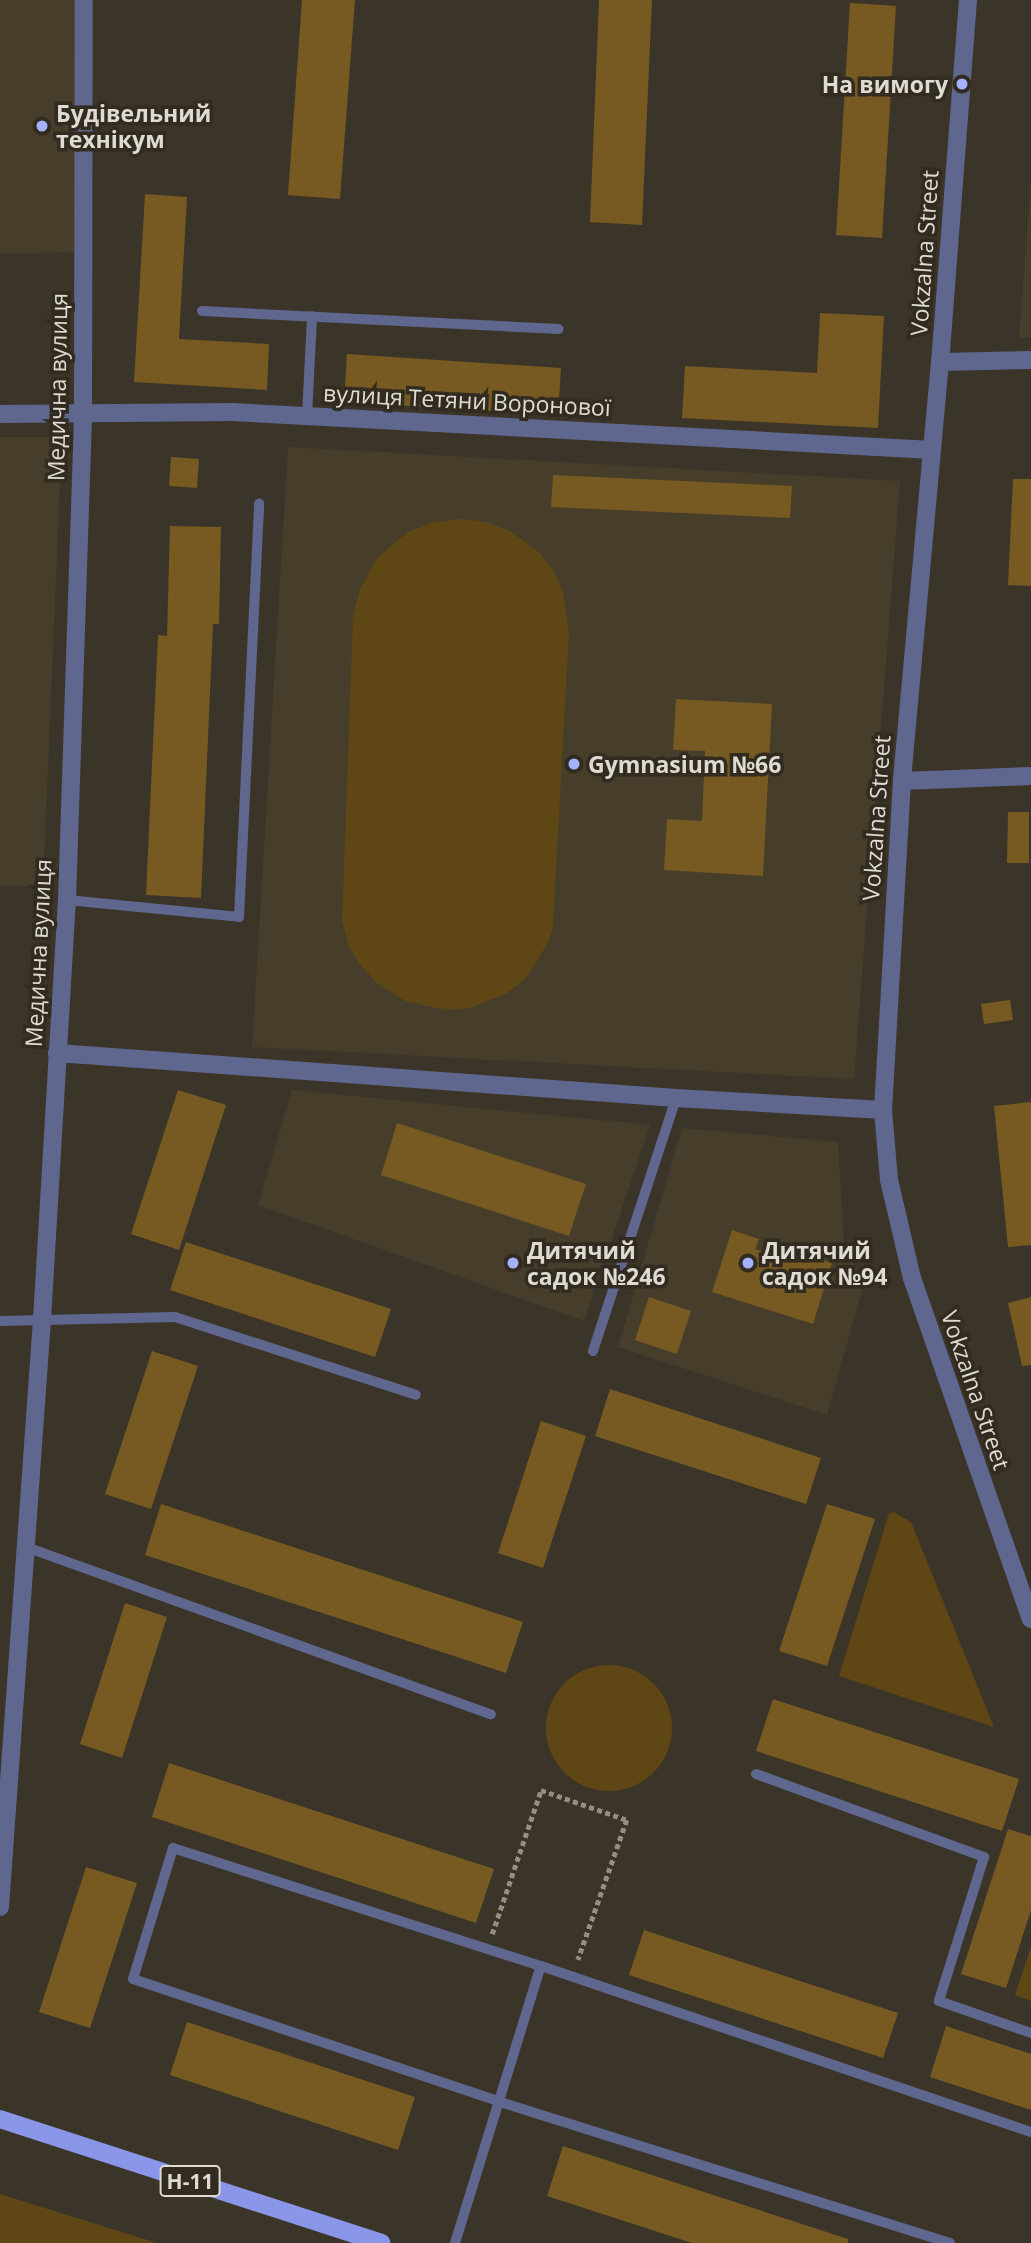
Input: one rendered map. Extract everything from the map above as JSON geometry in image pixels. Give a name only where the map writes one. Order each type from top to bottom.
[{"type":"main road","name":"Н-11","points":[[0,2119],[381,2243]]},
{"type":"street","name":"Медична вулиця","points":[[0,1907],[42,1320],[67,900],[83,414],[84,0]]},
{"type":"street","name":"Vokzalna Street","points":[[968,0],[940,362],[902,781],[883,1110],[889,1180],[912,1278],[1026,1591],[1031,1619]]},
{"type":"street","points":[[940,362],[1031,360]]},
{"type":"street","name":"вулиця Тетяни Воронової","points":[[0,414],[233,412],[932,450]]},
{"type":"street","points":[[902,781],[1031,776]]},
{"type":"street","points":[[57,1053],[676,1098],[883,1110]]},
{"type":"lane","points":[[202,311],[559,329]]},
{"type":"lane","points":[[307,416],[312,316]]},
{"type":"lane","points":[[67,900],[239,917],[259,503]]},
{"type":"lane","points":[[593,1352],[676,1098]]},
{"type":"lane","points":[[0,1321],[175,1317],[416,1395]]},
{"type":"lane","points":[[26,1547],[491,1714]]},
{"type":"lane","points":[[756,1774],[984,1857],[939,2001],[1031,2033]]},
{"type":"lane","points":[[950,2243],[501,2102],[133,1979],[173,1848],[541,1966],[1031,2132]]},
{"type":"lane","points":[[455,2243],[501,2102],[541,1966]]},
{"type":"path","points":[[487,1949],[541,1790],[627,1820],[572,1977]]},
{"type":"shaded area","name":"Будівельний технікум","points":[[0,0],[84,0],[83,252],[0,254]]},
{"type":"shaded area","points":[[1031,181],[1031,337],[1019,338]]},
{"type":"shaded area","points":[[0,437],[62,437],[43,886],[0,886]]},
{"type":"shaded area","name":"Gymnasium №66","points":[[288,447],[900,481],[854,1079],[252,1047]]},
{"type":"shaded area","points":[[463,519],[486,522],[510,531],[539,552],[553,570],[563,591],[569,632],[553,927],[549,941],[526,978],[507,993],[470,1008],[446,1010],[405,1001],[378,984],[360,965],[349,946],[342,921],[353,616],[360,589],[377,558],[408,532],[434,522]]},
{"type":"shaded area","name":"Дитячий садок №246","points":[[292,1090],[650,1125],[584,1321],[258,1205]]},
{"type":"shaded area","name":"Дитячий садок №94","points":[[682,1128],[838,1142],[844,1241],[864,1284],[827,1415],[618,1347]]},
{"type":"shaded area","points":[[894,1512],[911,1522],[994,1727],[839,1676],[889,1513]]},
{"type":"shaded area","points":[[609,1665],[633,1670],[654,1683],[667,1704],[672,1728],[667,1752],[654,1773],[633,1786],[609,1791],[585,1786],[564,1773],[551,1752],[546,1728],[551,1704],[564,1683],[585,1670]]},
{"type":"shaded area","points":[[1031,1947],[1031,2001],[1015,1995]]},
{"type":"shaded area","points":[[0,2194],[157,2243],[0,2243]]},
{"type":"building","points":[[302,0],[355,0],[340,199],[288,195]]},
{"type":"building","points":[[599,0],[652,0],[642,225],[590,222]]},
{"type":"building","points":[[850,3],[896,6],[882,238],[836,235]]},
{"type":"building","points":[[145,194],[187,197],[179,339],[269,344],[267,390],[134,382]]},
{"type":"building","points":[[820,313],[884,316],[878,428],[682,418],[685,366],[817,373]]},
{"type":"building","points":[[347,354],[561,368],[558,415],[344,402]]},
{"type":"building","points":[[171,457],[199,459],[197,488],[169,486]]},
{"type":"building","points":[[553,475],[792,486],[790,518],[551,507]]},
{"type":"building","points":[[1013,479],[1031,479],[1031,586],[1008,585]]},
{"type":"building","points":[[170,526],[221,527],[219,624],[213,624],[201,898],[146,895],[158,635],[167,636]]},
{"type":"building","points":[[676,699],[772,704],[763,876],[664,870],[667,819],[702,821],[705,751],[673,750]]},
{"type":"building","points":[[1008,812],[1029,812],[1029,863],[1007,863]]},
{"type":"building","points":[[1010,1000],[1013,1020],[984,1024],[981,1004]]},
{"type":"building","points":[[178,1090],[226,1105],[179,1250],[131,1234]]},
{"type":"building","points":[[1031,1102],[1031,1245],[1008,1247],[994,1106]]},
{"type":"building","points":[[397,1123],[586,1184],[569,1236],[381,1175]]},
{"type":"building","points":[[732,1230],[759,1239],[755,1249],[798,1263],[801,1253],[832,1263],[813,1324],[712,1292]]},
{"type":"building","points":[[186,1242],[391,1309],[375,1357],[170,1290]]},
{"type":"building","points":[[649,1297],[691,1311],[677,1354],[635,1340]]},
{"type":"building","points":[[1031,1297],[1031,1365],[1022,1366],[1008,1303]]},
{"type":"building","points":[[152,1351],[198,1366],[151,1509],[105,1494]]},
{"type":"building","points":[[610,1389],[821,1458],[806,1504],[595,1436]]},
{"type":"building","points":[[541,1421],[586,1436],[543,1568],[498,1553]]},
{"type":"building","points":[[161,1504],[523,1622],[506,1673],[145,1555]]},
{"type":"building","points":[[827,1504],[875,1519],[827,1666],[779,1651]]},
{"type":"building","points":[[125,1603],[167,1617],[122,1758],[80,1744]]},
{"type":"building","points":[[773,1699],[1019,1779],[1002,1831],[756,1751]]},
{"type":"building","points":[[169,1763],[494,1869],[476,1923],[152,1817]]},
{"type":"building","points":[[1008,1829],[1031,1836],[1031,1910],[1006,1988],[961,1974]]},
{"type":"building","points":[[86,1867],[137,1883],[90,2028],[39,2012]]},
{"type":"building","points":[[644,1930],[898,2013],[883,2058],[629,1975]]},
{"type":"building","points":[[187,2022],[415,2097],[398,2150],[170,2075]]},
{"type":"building","points":[[946,2026],[1031,2054],[1031,2110],[930,2077]]},
{"type":"building","points":[[563,2146],[848,2239],[848,2243],[692,2243],[547,2196]]},
{"type":"place","name":"На вимогу","points":[[962,84]]},
{"type":"place","name":"Будівельний технікум","points":[[42,126]]},
{"type":"place","name":"Gymnasium №66","points":[[574,764]]},
{"type":"place","name":"Дитячий садок №246","points":[[513,1263]]},
{"type":"place","name":"Дитячий садок №94","points":[[748,1263]]}]
